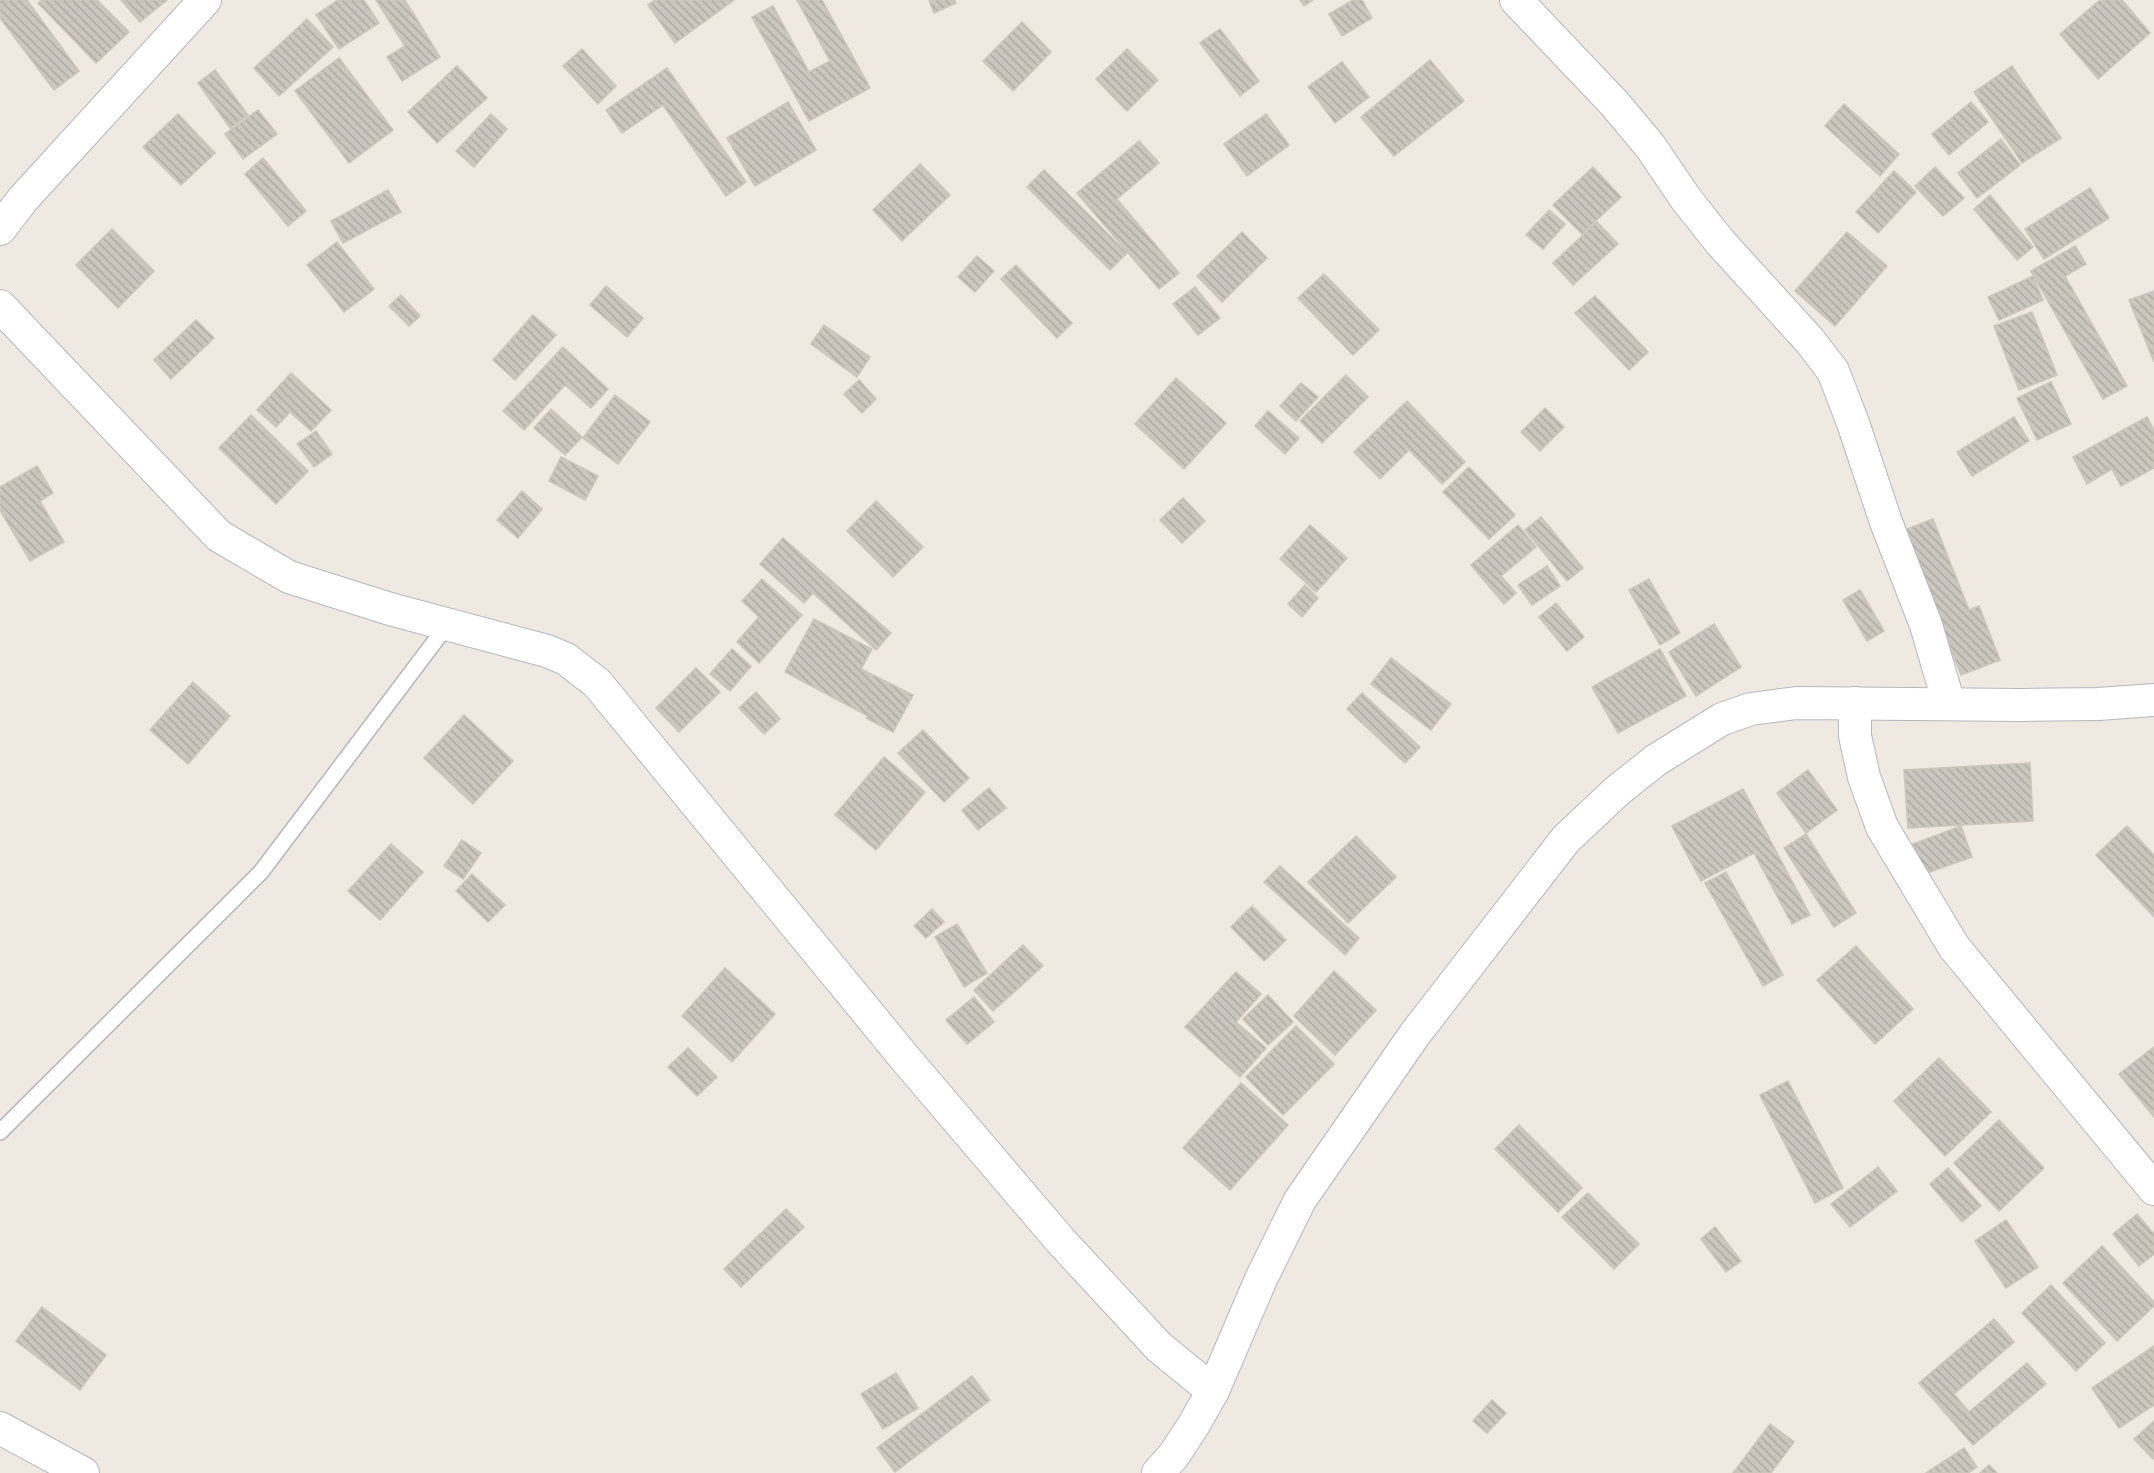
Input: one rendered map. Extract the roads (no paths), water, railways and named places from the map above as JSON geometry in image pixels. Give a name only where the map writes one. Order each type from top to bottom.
[{"type":"street","points":[[0,229],[22,199],[206,0]]},
{"type":"street","points":[[1516,0],[1614,103],[1650,146],[1686,199],[1720,242],[1810,341],[1833,372],[1926,625],[1948,704]]},
{"type":"street","points":[[0,306],[219,536],[289,577],[547,651],[574,665],[597,683],[904,1057],[1060,1240],[1159,1347],[1213,1391]]},
{"type":"street","points":[[1158,1473],[1174,1455],[1213,1391],[1261,1279],[1300,1200],[1415,1034],[1566,839],[1617,791],[1656,760],[1722,719],[1751,709],[1797,703],[2087,704],[2154,700]]},
{"type":"street","points":[[1855,703],[1855,736],[1864,777],[1882,827],[1954,947],[2154,1189]]},
{"type":"street","points":[[0,1428],[83,1473]]},
{"type":"lane","points":[[0,1132],[261,872],[448,624]]}]
